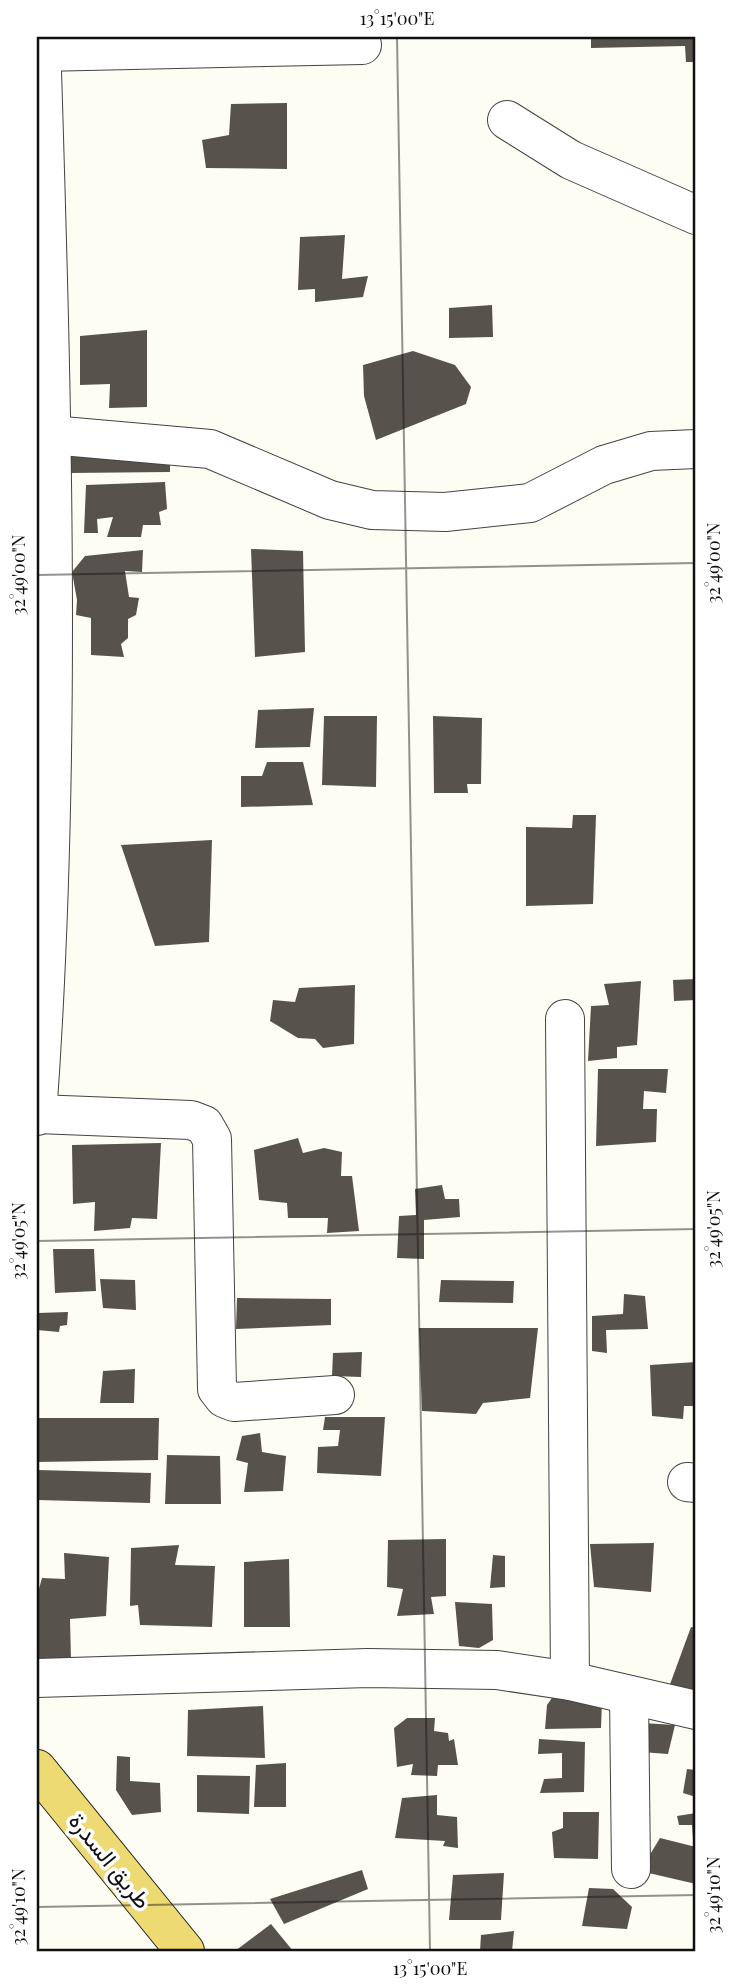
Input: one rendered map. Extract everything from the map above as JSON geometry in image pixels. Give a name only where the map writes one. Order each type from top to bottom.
[{"type":"main road","name":"طريق السدرة","points":[[37,1769],[185,1951]]},
{"type":"street","points":[[335,1395],[234,1402],[224,1398],[217,1389],[212,1139],[204,1125],[191,1120],[37,1115],[42,941],[52,850],[44,733],[46,424],[41,45],[362,45]]},
{"type":"street","points":[[507,120],[571,160],[696,215]]},
{"type":"street","points":[[46,424],[210,449],[330,500],[372,510],[445,512],[530,503],[604,465],[651,451],[696,449]]},
{"type":"street","points":[[565,1019],[570,1681]]},
{"type":"street","points":[[37,1678],[368,1668],[497,1670],[570,1681],[696,1710]]},
{"type":"street","points":[[629,1696],[631,1870]]},
{"type":"building","points":[[591,37],[696,37],[696,62],[686,62],[685,46],[591,48]]},
{"type":"building","points":[[287,103],[287,169],[206,168],[202,140],[229,135],[231,104]]},
{"type":"building","points":[[345,235],[342,279],[368,276],[363,297],[315,302],[315,289],[298,290],[300,237]]},
{"type":"building","points":[[492,305],[493,337],[449,338],[449,308]]},
{"type":"building","points":[[147,330],[147,407],[109,408],[110,384],[80,385],[80,336]]},
{"type":"building","points":[[413,351],[455,365],[471,387],[466,404],[376,440],[364,396],[363,365]]},
{"type":"building","points":[[170,452],[170,472],[69,473],[68,456]]},
{"type":"building","points":[[165,482],[167,509],[159,512],[161,525],[143,525],[141,537],[107,537],[113,517],[97,519],[98,533],[84,533],[86,485]]},
{"type":"building","points":[[251,549],[303,551],[305,652],[255,657]]},
{"type":"building","points":[[143,550],[142,572],[125,571],[129,597],[139,598],[136,615],[128,619],[128,638],[121,644],[124,657],[91,655],[91,618],[76,615],[77,600],[72,572],[85,556]]},
{"type":"building","points":[[314,708],[310,747],[255,748],[258,710]]},
{"type":"building","points":[[324,716],[377,716],[376,787],[322,785]]},
{"type":"building","points":[[433,716],[482,718],[481,784],[467,784],[468,793],[434,793]]},
{"type":"building","points":[[267,762],[303,762],[313,805],[241,807],[241,776],[262,776]]},
{"type":"building","points":[[573,815],[596,815],[593,904],[526,906],[526,827],[572,828]]},
{"type":"building","points":[[212,840],[209,942],[155,946],[121,845]]},
{"type":"building","points":[[696,979],[696,1000],[674,1001],[673,980]]},
{"type":"building","points":[[641,981],[637,1045],[617,1047],[617,1058],[588,1061],[591,1006],[609,1005],[604,984]]},
{"type":"building","points":[[355,985],[354,1044],[323,1048],[315,1039],[298,1038],[270,1021],[273,1000],[295,1002],[299,988]]},
{"type":"building","points":[[598,1069],[668,1069],[666,1093],[644,1091],[643,1109],[657,1109],[656,1142],[596,1146]]},
{"type":"building","points":[[298,1138],[303,1153],[324,1148],[342,1152],[341,1176],[352,1176],[359,1231],[327,1233],[328,1218],[288,1218],[287,1203],[259,1200],[254,1150]]},
{"type":"building","points":[[161,1143],[157,1219],[132,1218],[130,1228],[94,1231],[95,1202],[73,1204],[72,1145]]},
{"type":"building","points":[[442,1185],[445,1199],[459,1199],[460,1217],[424,1220],[424,1259],[397,1258],[399,1216],[416,1215],[415,1189]]},
{"type":"building","points":[[53,1249],[94,1249],[96,1291],[55,1293]]},
{"type":"building","points":[[100,1279],[135,1280],[136,1310],[103,1308]]},
{"type":"building","points":[[441,1280],[514,1281],[513,1303],[439,1302]]},
{"type":"building","points":[[624,1294],[645,1296],[648,1329],[606,1330],[607,1353],[592,1351],[592,1316],[623,1314]]},
{"type":"building","points":[[237,1298],[331,1299],[331,1325],[236,1329]]},
{"type":"building","points":[[68,1312],[67,1325],[60,1326],[59,1332],[37,1330],[38,1313]]},
{"type":"building","points":[[419,1328],[538,1328],[530,1398],[483,1403],[476,1414],[422,1411]]},
{"type":"building","points":[[362,1352],[361,1377],[332,1376],[333,1353]]},
{"type":"building","points":[[696,1362],[696,1406],[684,1406],[683,1419],[652,1416],[650,1365]]},
{"type":"building","points":[[135,1369],[134,1403],[100,1403],[103,1371]]},
{"type":"building","points":[[325,1417],[385,1417],[381,1476],[317,1473],[318,1447],[338,1446],[340,1430],[323,1430]]},
{"type":"building","points":[[37,1418],[159,1418],[158,1460],[37,1462]]},
{"type":"building","points":[[260,1433],[262,1452],[286,1456],[283,1491],[244,1492],[248,1463],[236,1460],[242,1436]]},
{"type":"building","points":[[167,1455],[220,1456],[221,1504],[165,1504]]},
{"type":"building","points":[[37,1470],[151,1473],[150,1503],[37,1500]]},
{"type":"building","points":[[446,1539],[446,1596],[431,1597],[434,1614],[397,1616],[403,1589],[387,1587],[388,1540]]},
{"type":"building","points":[[654,1543],[651,1592],[594,1587],[590,1544]]},
{"type":"building","points":[[179,1545],[175,1565],[215,1566],[212,1627],[140,1625],[138,1605],[130,1606],[131,1548]]},
{"type":"building","points":[[64,1553],[109,1557],[106,1616],[70,1619],[71,1660],[37,1660],[37,1596],[42,1578],[65,1579]]},
{"type":"building","points":[[493,1555],[505,1556],[505,1587],[490,1588]]},
{"type":"building","points":[[289,1559],[290,1627],[244,1627],[244,1562]]},
{"type":"building","points":[[455,1602],[492,1604],[493,1640],[479,1648],[459,1646]]},
{"type":"building","points":[[691,1627],[696,1628],[696,1691],[669,1687]]},
{"type":"building","points":[[554,1695],[602,1701],[601,1728],[545,1729],[547,1705]]},
{"type":"building","points":[[263,1706],[265,1758],[187,1756],[188,1710]]},
{"type":"building","points":[[407,1718],[435,1718],[434,1731],[448,1733],[449,1741],[454,1739],[458,1765],[438,1765],[437,1776],[411,1775],[413,1764],[397,1767],[394,1728]]},
{"type":"building","points":[[643,1723],[675,1725],[668,1754],[641,1752]]},
{"type":"building","points":[[539,1739],[585,1742],[584,1792],[540,1793],[544,1779],[562,1778],[562,1753],[538,1754]]},
{"type":"building","points":[[117,1756],[130,1757],[130,1781],[160,1783],[161,1812],[132,1815],[116,1790]]},
{"type":"building","points":[[286,1763],[286,1807],[254,1807],[256,1765]]},
{"type":"building","points":[[687,1769],[696,1770],[696,1797],[683,1793]]},
{"type":"building","points":[[197,1775],[250,1776],[249,1814],[197,1812]]},
{"type":"building","points":[[437,1795],[437,1815],[457,1817],[458,1848],[443,1846],[445,1841],[395,1838],[402,1798]]},
{"type":"building","points":[[563,1812],[599,1812],[598,1859],[554,1858],[552,1832],[563,1828]]},
{"type":"building","points":[[696,1813],[696,1837],[693,1837],[692,1825],[679,1825],[677,1816]]},
{"type":"building","points":[[660,1838],[696,1847],[696,1884],[640,1871]]},
{"type":"building","points":[[362,1870],[368,1889],[284,1924],[270,1899]]},
{"type":"building","points":[[504,1873],[501,1920],[449,1920],[453,1875]]},
{"type":"building","points":[[589,1888],[613,1889],[632,1907],[627,1929],[582,1926]]},
{"type":"building","points":[[271,1924],[293,1951],[235,1951]]},
{"type":"building","points":[[514,1931],[512,1951],[480,1951],[481,1935]]}]
